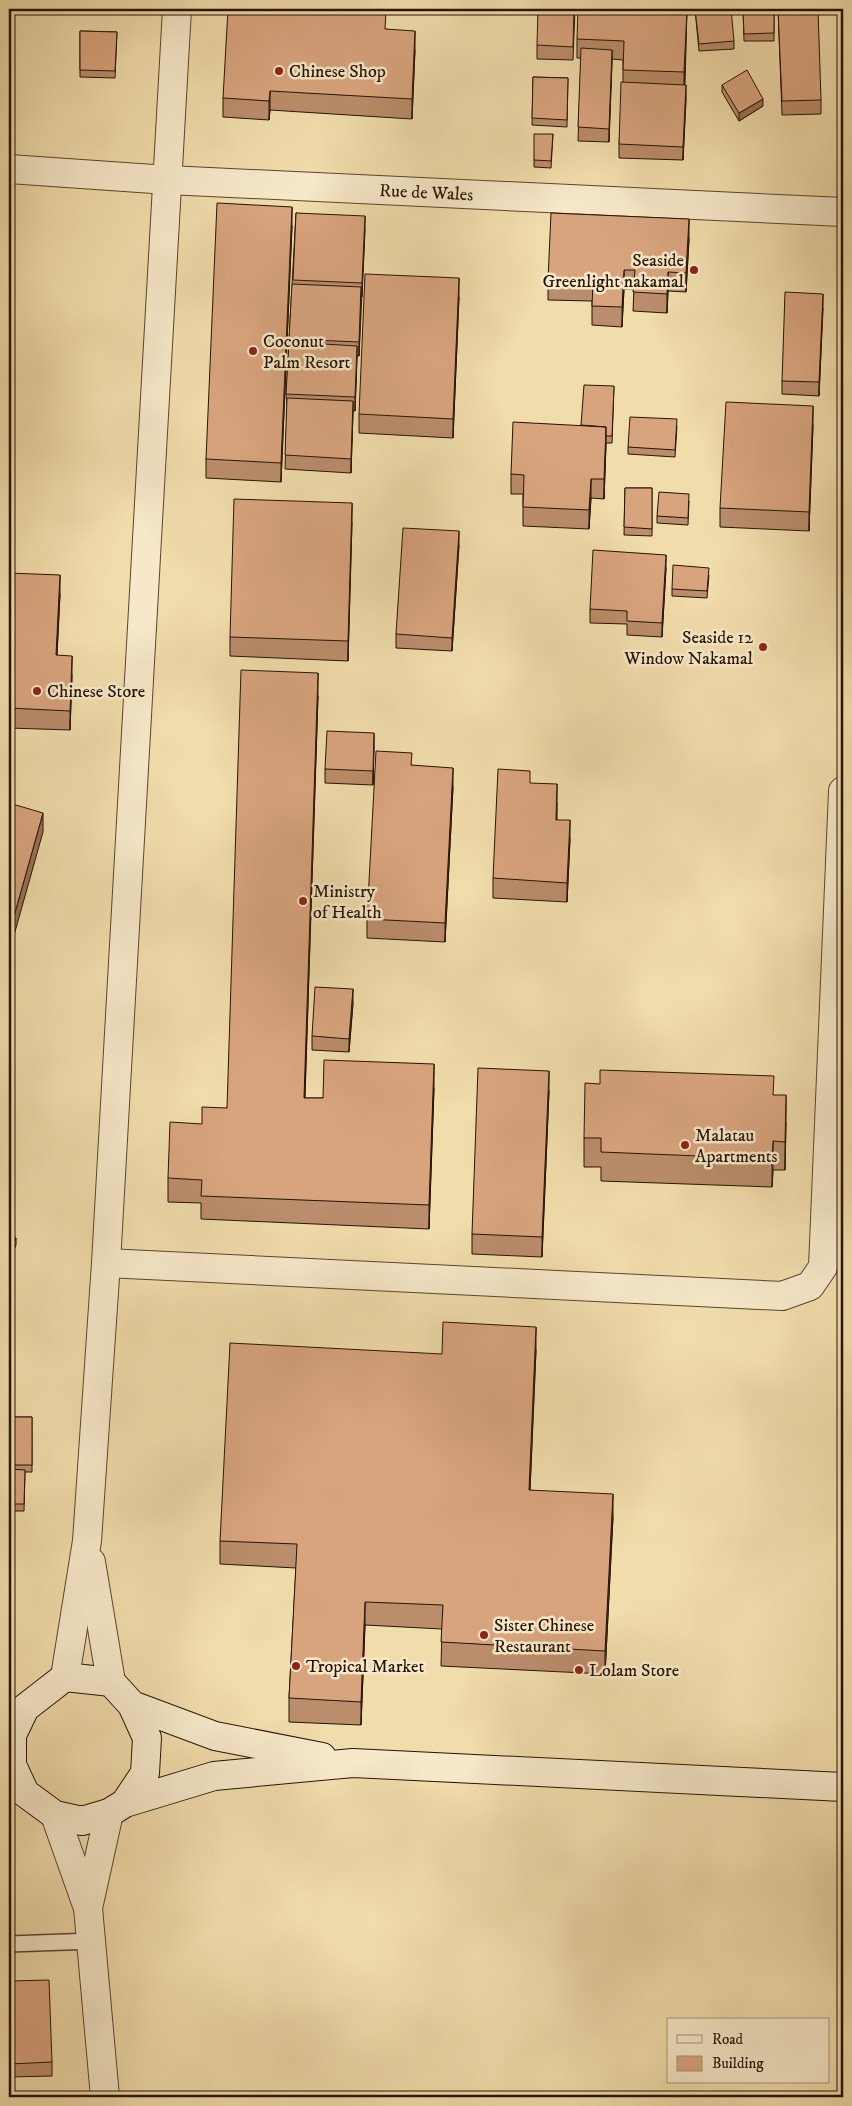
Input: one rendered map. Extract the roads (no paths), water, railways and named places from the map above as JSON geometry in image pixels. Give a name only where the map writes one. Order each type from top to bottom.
[{"type":"street","points":[[65,1677],[87,1541],[106,1263],[177,9]]},
{"type":"street","name":"Rue de Wales","points":[[9,169],[168,180],[843,212]]},
{"type":"street","points":[[106,1263],[782,1296],[810,1286],[823,1267],[841,898],[843,791]]},
{"type":"street","points":[[87,1541],[111,1682],[132,1705],[148,1738],[145,1773],[117,1808],[88,1908]]},
{"type":"street","points":[[111,1682],[65,1677],[17,1709],[12,1735],[12,1765],[17,1789],[55,1816],[82,1820],[214,1776],[353,1763],[843,1787]]},
{"type":"street","points":[[132,1705],[214,1736],[353,1763]]},
{"type":"street","points":[[55,1816],[88,1908],[93,1942],[105,2097]]},
{"type":"lane","points":[[9,1944],[93,1942]]},
{"type":"place","name":"Chinese Shop","points":[[279,71]]},
{"type":"place","name":"Seaside Greenlight nakamal","points":[[694,270]]},
{"type":"place","name":"Coconut Palm Resort","points":[[253,351]]},
{"type":"place","name":"Seaside 12 Window Nakamal","points":[[763,647]]},
{"type":"place","name":"Chinese Store","points":[[37,691]]},
{"type":"place","name":"Ministry of Health","points":[[303,901]]},
{"type":"place","name":"Malatau Apartments","points":[[685,1145]]},
{"type":"place","name":"Sister Chinese Restaurant","points":[[484,1635]]},
{"type":"place","name":"Tropical Market","points":[[296,1666]]},
{"type":"place","name":"Lolam Store","points":[[579,1670]]}]
